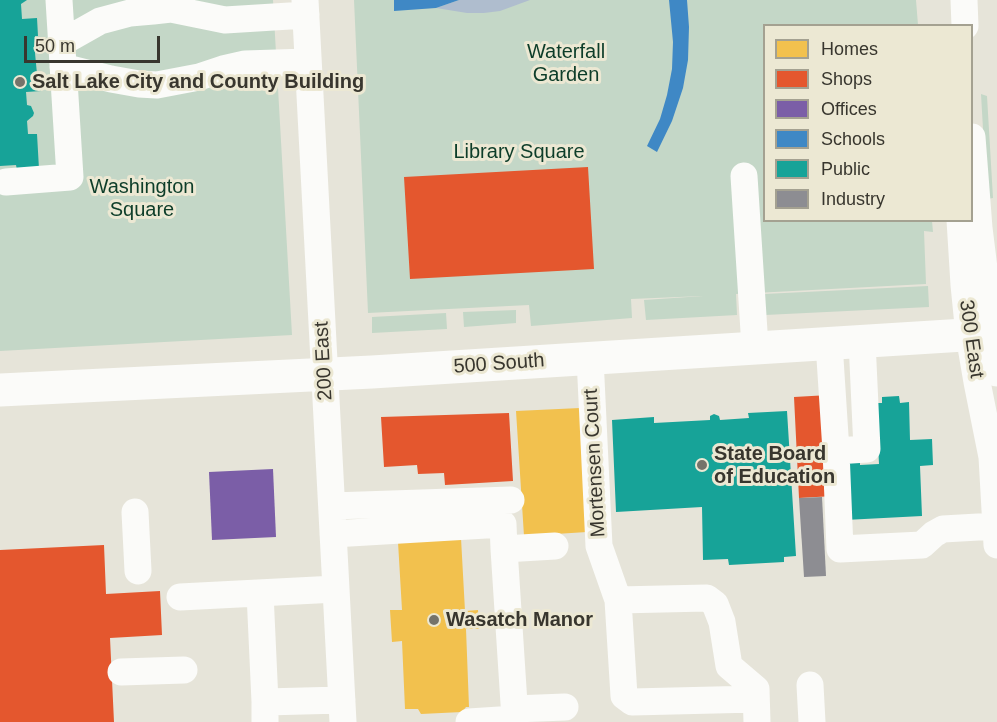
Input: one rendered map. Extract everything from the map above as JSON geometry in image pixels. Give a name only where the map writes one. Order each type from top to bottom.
[{"type":"main road","name":"500 South","points":[[0,390],[325,374],[986,334]]},
{"type":"street","points":[[6,182],[70,177],[59,0]]},
{"type":"street","points":[[949,0],[950,24]]},
{"type":"street","points":[[964,0],[965,24]]},
{"type":"street","points":[[62,55],[100,21],[129,13],[171,9],[225,20],[308,5]]},
{"type":"street","name":"200 East","points":[[308,5],[308,62],[343,711]]},
{"type":"street","points":[[62,55],[129,82],[157,85],[199,77],[245,64],[308,62]]},
{"type":"street","name":"300 East","points":[[973,161],[986,334],[997,536]]},
{"type":"street","points":[[744,176],[755,347]]},
{"type":"street","name":"300 East","points":[[960,222],[964,285],[986,334],[997,373]]},
{"type":"street","points":[[836,451],[867,449],[862,341]]},
{"type":"street","points":[[829,343],[840,549],[922,545],[943,529],[997,536]]},
{"type":"street","name":"Mortensen Court","points":[[590,358],[599,546],[618,600],[624,696],[632,702],[757,711]]},
{"type":"street","name":"300 East","points":[[992,457],[997,408]]},
{"type":"street","points":[[332,506],[511,500]]},
{"type":"street","points":[[135,512],[138,570]]},
{"type":"street","points":[[333,534],[503,524],[515,719],[469,722]]},
{"type":"street","points":[[504,549],[555,546]]},
{"type":"street","points":[[180,597],[336,589]]},
{"type":"street","points":[[260,593],[265,712],[343,711]]},
{"type":"street","points":[[618,600],[707,598],[715,604],[722,622],[729,666],[756,689],[757,711]]},
{"type":"street","points":[[121,672],[184,670]]},
{"type":"street","points":[[810,685],[812,722]]},
{"type":"street","points":[[514,709],[565,707]]},
{"type":"green space","name":"Washington Square","points":[[0,0],[273,0],[292,335],[0,351]]},
{"type":"green space","name":"Library Square","points":[[354,0],[916,0],[918,24],[763,24],[763,222],[932,222],[933,232],[924,231],[926,284],[736,294],[737,315],[646,320],[644,300],[703,296],[631,299],[632,318],[531,326],[529,305],[368,313]]},
{"type":"green space","points":[[981,94],[987,96],[993,198],[987,199]]},
{"type":"green space","points":[[928,286],[929,307],[765,315],[764,294]]},
{"type":"green space","points":[[516,310],[516,323],[464,327],[463,312]]},
{"type":"green space","points":[[446,313],[447,329],[372,333],[372,317]]},
{"type":"water","points":[[459,0],[530,0],[500,11],[484,13],[436,8]]},
{"type":"building: Homes","points":[[580,408],[587,532],[524,536],[516,411]]},
{"type":"building: Homes","name":"Wasatch Manor","points":[[461,538],[465,611],[478,610],[479,629],[466,629],[469,707],[462,712],[421,714],[418,709],[405,709],[402,641],[392,642],[390,610],[402,610],[398,542]]},
{"type":"building: Shops","points":[[588,167],[594,269],[410,279],[404,177]]},
{"type":"building: Shops","points":[[829,395],[834,496],[799,498],[794,397]]},
{"type":"building: Shops","points":[[509,413],[513,481],[445,485],[444,473],[418,474],[417,465],[384,467],[381,417]]},
{"type":"building: Shops","points":[[104,545],[106,594],[160,591],[162,635],[110,638],[114,722],[0,722],[0,550]]},
{"type":"building: Offices","points":[[273,469],[276,537],[212,540],[209,472]]},
{"type":"building: Schools","points":[[394,0],[459,0],[436,8],[394,11]]},
{"type":"building: Schools","points":[[669,0],[687,0],[688,60],[683,88],[672,121],[657,152],[647,146],[660,119],[672,69],[673,42]]},
{"type":"building: Public","name":"Salt Lake City and County Building","points":[[0,0],[27,0],[21,4],[22,19],[37,18],[38,36],[35,36],[35,53],[41,91],[26,92],[27,105],[31,106],[34,113],[27,121],[28,134],[37,134],[39,169],[17,170],[16,165],[0,166]]},
{"type":"building: Public","points":[[899,396],[900,403],[909,402],[910,440],[932,439],[933,465],[920,466],[922,516],[845,520],[847,457],[860,457],[860,465],[879,464],[876,403],[882,403],[882,397]]},
{"type":"building: Public","name":"State Board of Education","points":[[787,411],[796,556],[784,557],[784,562],[729,565],[728,559],[703,560],[702,507],[616,512],[612,420],[654,417],[654,423],[710,420],[710,416],[714,414],[719,416],[720,420],[749,418],[748,413]]},
{"type":"building: Industry","points":[[822,497],[826,576],[804,577],[799,498]]},
{"type":"place","name":"Salt Lake City and County Building","points":[[20,82]]},
{"type":"place","name":"State Board of Education","points":[[702,465]]},
{"type":"place","name":"Wasatch Manor","points":[[434,620]]},
{"type":"park label","name":"Waterfall Garden","points":[[566,64]]}]
